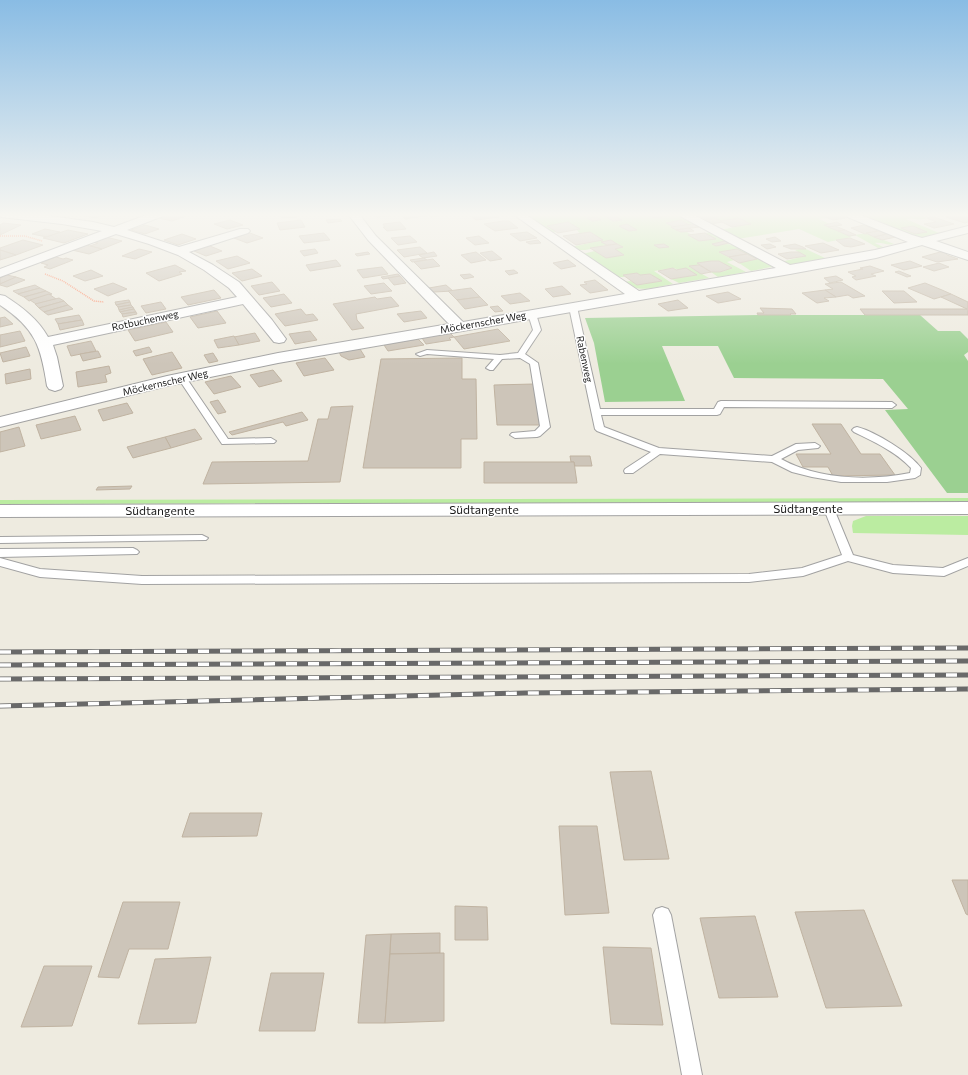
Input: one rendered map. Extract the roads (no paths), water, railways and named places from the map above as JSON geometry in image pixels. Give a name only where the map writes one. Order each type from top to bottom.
[{"type":"street","points":[[0,273],[25,264]]},
{"type":"street","points":[[203,264],[235,286],[260,314],[279,339]]},
{"type":"street","points":[[398,264],[459,326]]},
{"type":"street","points":[[591,264],[637,296]]},
{"type":"street","points":[[779,264],[790,270]]},
{"type":"street","name":"Möckernscher Weg","points":[[0,422],[182,378],[344,346],[821,264]]},
{"type":"street","points":[[0,298],[18,310],[33,324],[44,342],[51,360],[55,386]]},
{"type":"street","name":"Rotbuchenweg","points":[[44,342],[246,299]]},
{"type":"street","name":"Südtangente","points":[[0,511],[968,508]]},
{"type":"lane","name":"Rabenweg","points":[[573,307],[600,429],[658,451]]},
{"type":"lane","points":[[521,355],[537,330],[532,314]]},
{"type":"lane","points":[[420,354],[427,352],[500,357],[521,355],[534,363],[545,427],[537,434],[515,435]]},
{"type":"lane","points":[[490,368],[500,357]]},
{"type":"lane","points":[[182,378],[225,442],[271,441]]},
{"type":"lane","points":[[596,412],[717,412],[721,404],[892,405]]},
{"type":"lane","points":[[629,471],[658,451],[774,459],[797,471],[833,479],[899,479],[915,475],[916,468],[909,460],[890,447],[857,430]]},
{"type":"lane","points":[[774,459],[796,447],[815,446]]},
{"type":"lane","points":[[829,509],[848,557]]},
{"type":"lane","points":[[0,540],[202,538]]},
{"type":"lane","points":[[0,553],[133,552]]},
{"type":"lane","points":[[0,562],[40,574],[142,580],[741,578],[803,572],[848,557],[893,569],[944,572],[968,562]]},
{"type":"lane","points":[[662,915],[692,1075]]},
{"type":"railway","points":[[0,652],[968,648]]},
{"type":"railway","points":[[0,665],[968,661]]},
{"type":"railway","points":[[0,679],[968,675]]},
{"type":"railway","points":[[0,706],[525,693],[968,689]]}]
